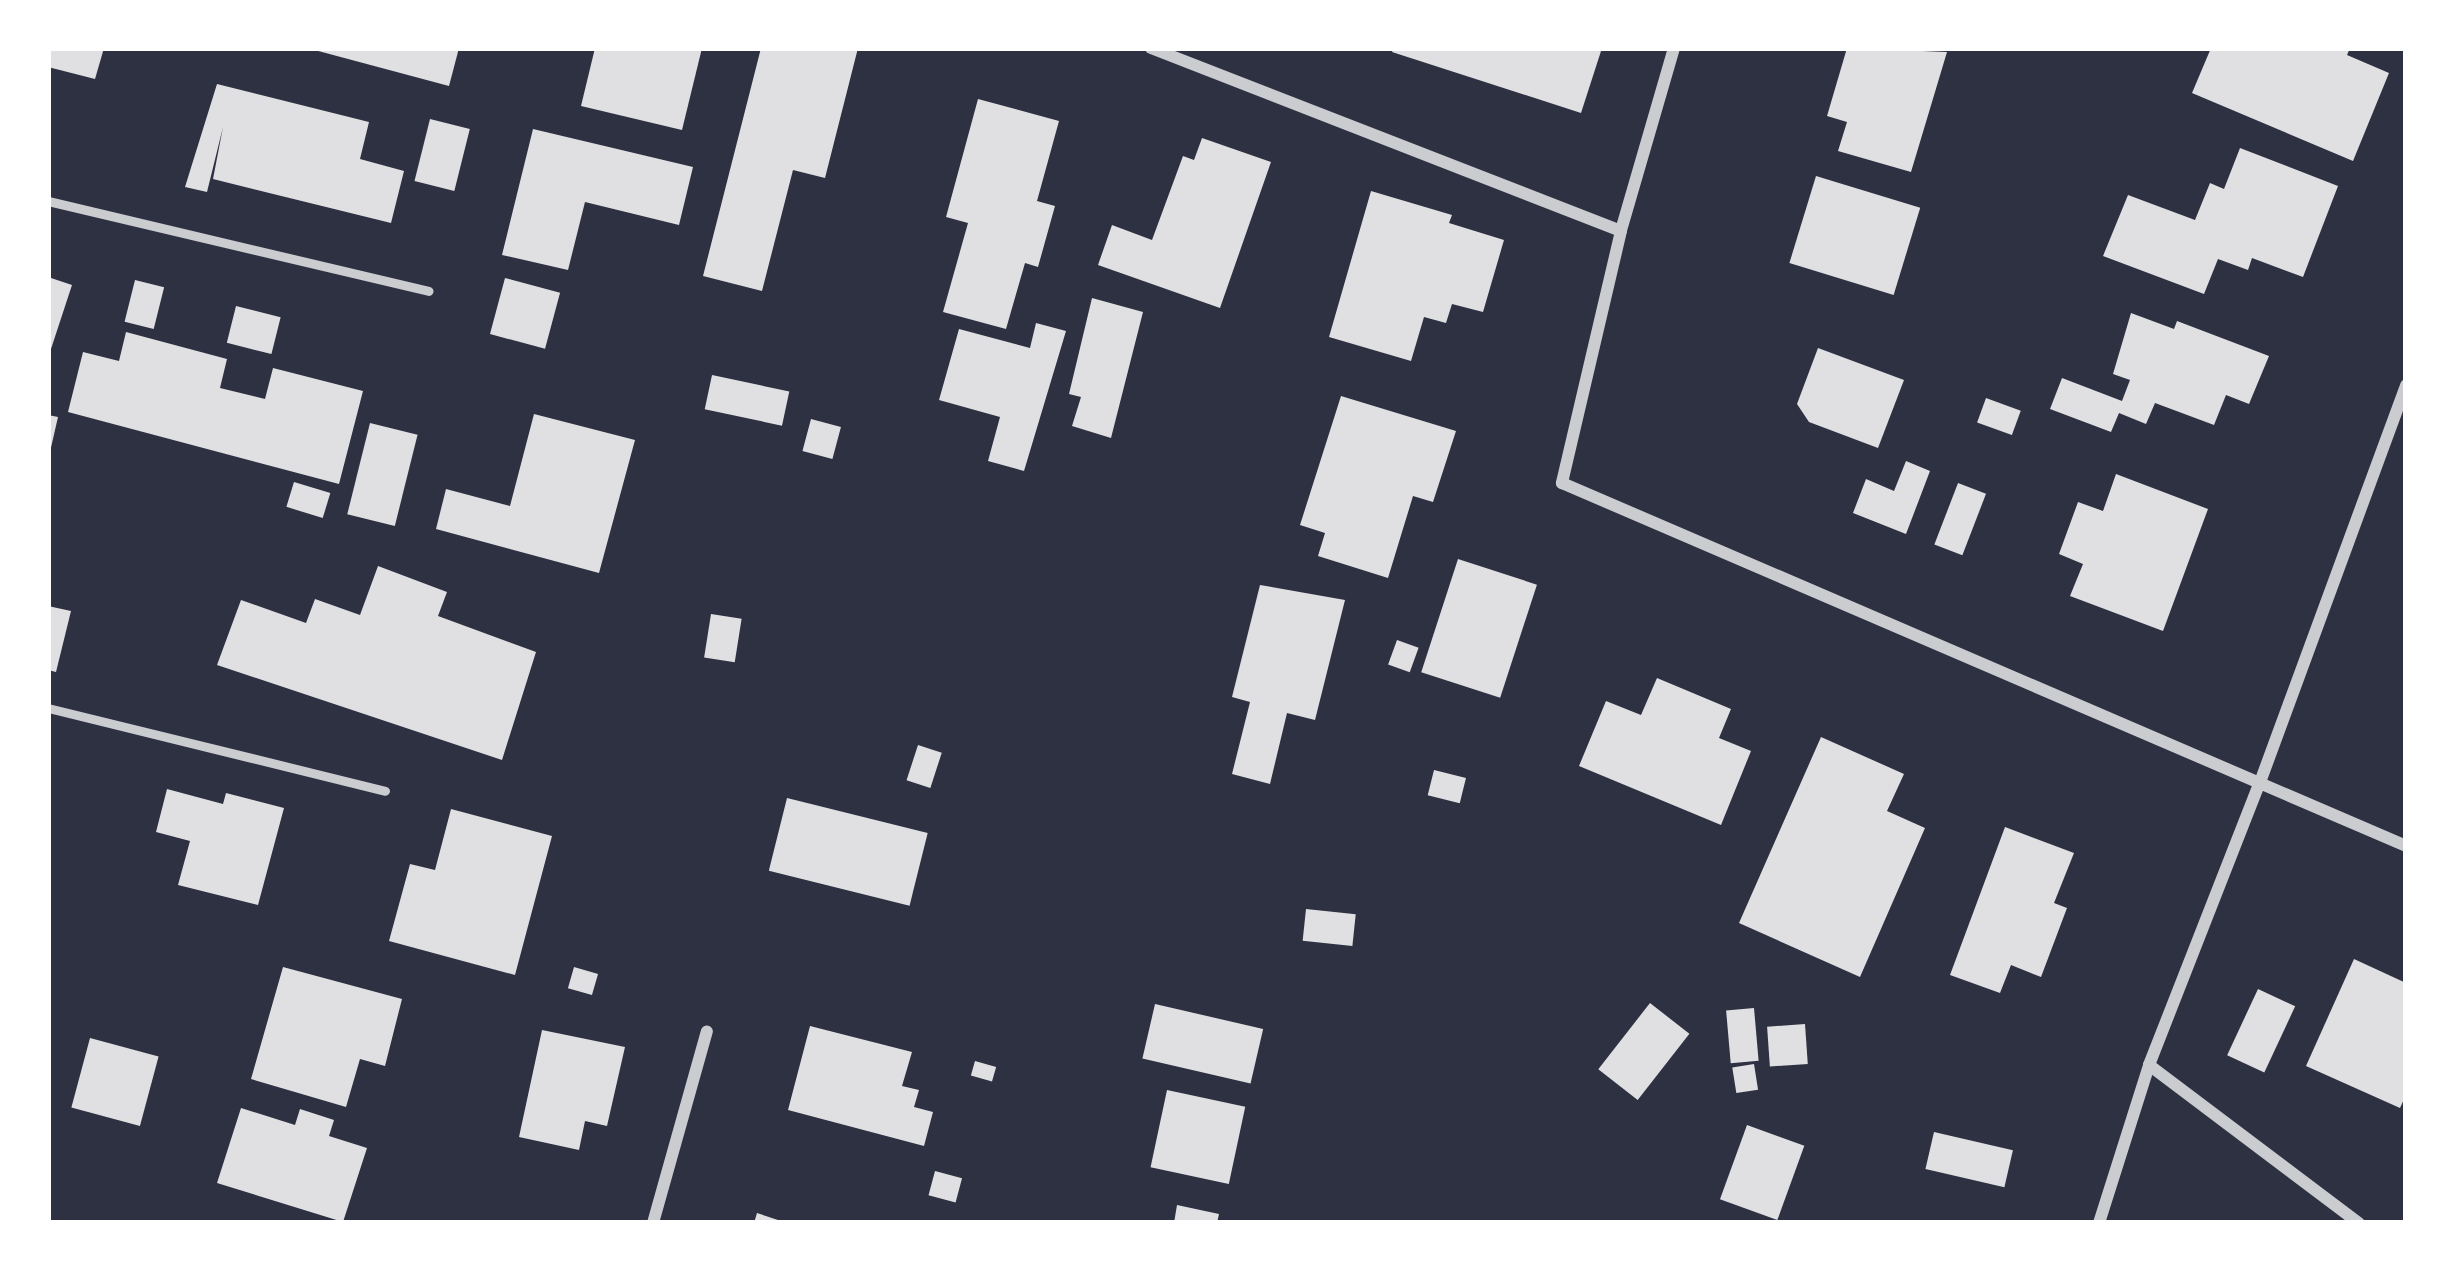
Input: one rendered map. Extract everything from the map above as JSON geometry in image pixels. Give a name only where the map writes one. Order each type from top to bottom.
[{"type":"street","points":[[1151,48],[1621,231]]},
{"type":"street","points":[[1675,48],[1621,231],[1562,483],[2406,846]]},
{"type":"street","points":[[2099,1223],[2149,1065],[2259,785],[2406,385]]},
{"type":"street","points":[[653,1223],[707,1031]]},
{"type":"street","points":[[2149,1065],[2359,1223]]},
{"type":"lane","points":[[48,201],[429,291]]},
{"type":"lane","points":[[48,708],[385,790]]},
{"type":"building","points":[[48,48],[104,48],[95,79],[48,67]]},
{"type":"building","points":[[307,48],[459,48],[449,86]]},
{"type":"building","points":[[595,48],[702,48],[682,130],[581,106]]},
{"type":"building","points":[[761,48],[858,48],[825,178],[793,170],[762,291],[703,276]]},
{"type":"building","points":[[1394,48],[1602,48],[1581,113],[1392,52]]},
{"type":"building","points":[[1847,48],[1947,52],[1911,172],[1838,151],[1847,122],[1827,116]]},
{"type":"building","points":[[2211,48],[2350,48],[2347,55],[2389,73],[2353,161],[2192,93]]},
{"type":"building","points":[[217,84],[369,122],[360,159],[404,171],[391,223],[213,179],[223,127],[207,192],[185,187]]},
{"type":"building","points":[[978,99],[1059,121],[1037,201],[1055,206],[1038,267],[1025,263],[1006,329],[943,312],[968,223],[946,217]]},
{"type":"building","points":[[430,119],[470,129],[454,191],[415,181]]},
{"type":"building","points":[[533,129],[693,167],[679,225],[585,202],[568,270],[502,255]]},
{"type":"building","points":[[1202,138],[1271,162],[1220,308],[1098,265],[1112,225],[1152,240],[1183,156],[1194,160]]},
{"type":"building","points":[[2240,148],[2338,186],[2303,277],[2252,258],[2248,270],[2218,259],[2204,294],[2103,256],[2128,195],[2195,220],[2210,183],[2224,189]]},
{"type":"building","points":[[1816,176],[1920,208],[1894,295],[1789,263]]},
{"type":"building","points":[[1371,191],[1452,215],[1449,223],[1504,240],[1483,312],[1452,304],[1446,323],[1424,317],[1411,361],[1329,337]]},
{"type":"building","points":[[48,277],[72,285],[49,355],[48,355]]},
{"type":"building","points":[[505,278],[560,293],[545,349],[490,334]]},
{"type":"building","points":[[135,280],[164,287],[154,329],[125,322]]},
{"type":"building","points":[[1092,298],[1143,312],[1111,438],[1072,426],[1081,397],[1069,394]]},
{"type":"building","points":[[236,306],[281,317],[271,354],[227,343]]},
{"type":"building","points":[[2131,313],[2174,329],[2177,321],[2269,356],[2249,404],[2226,395],[2214,425],[2155,403],[2146,424],[2119,413],[2111,432],[2050,409],[2062,378],[2122,401],[2130,380],[2113,374]]},
{"type":"building","points":[[1036,323],[1066,331],[1024,471],[988,461],[1000,417],[939,400],[959,329],[1030,348]]},
{"type":"building","points":[[126,332],[227,359],[220,388],[265,399],[273,368],[363,391],[339,484],[68,412],[83,352],[119,361]]},
{"type":"building","points":[[1818,348],[1904,380],[1878,448],[1809,422],[1797,404]]},
{"type":"building","points":[[712,375],[789,391],[782,426],[705,409]]},
{"type":"building","points":[[1341,396],[1456,431],[1433,502],[1413,496],[1388,578],[1318,556],[1325,533],[1300,525]]},
{"type":"building","points":[[1986,398],[2021,411],[2012,435],[1977,422]]},
{"type":"building","points":[[534,414],[635,440],[599,573],[436,529],[446,489],[510,506]]},
{"type":"building","points":[[48,415],[58,417],[50,452],[48,452]]},
{"type":"building","points":[[811,419],[841,427],[832,459],[802,451]]},
{"type":"building","points":[[370,423],[418,435],[395,526],[347,514]]},
{"type":"building","points":[[1906,461],[1930,471],[1906,534],[1853,513],[1866,479],[1894,491]]},
{"type":"building","points":[[2116,474],[2208,509],[2163,631],[2070,596],[2083,564],[2059,554],[2078,502],[2103,511]]},
{"type":"building","points":[[294,482],[330,493],[323,518],[286,507]]},
{"type":"building","points":[[1958,483],[1986,494],[1962,555],[1934,545]]},
{"type":"building","points":[[1458,559],[1537,585],[1500,698],[1421,672]]},
{"type":"building","points":[[378,566],[447,592],[438,616],[536,652],[502,760],[217,665],[241,600],[306,623],[315,599],[360,615]]},
{"type":"building","points":[[1260,585],[1345,600],[1315,720],[1287,713],[1270,784],[1232,774],[1250,702],[1232,697]]},
{"type":"building","points":[[48,606],[71,611],[56,672],[48,670]]},
{"type":"building","points":[[711,614],[742,619],[735,662],[704,657]]},
{"type":"building","points":[[1397,640],[1419,648],[1410,672],[1388,664]]},
{"type":"building","points":[[1657,678],[1731,709],[1719,738],[1751,751],[1721,825],[1579,766],[1606,701],[1641,715]]},
{"type":"building","points":[[1821,737],[1904,774],[1887,811],[1925,828],[1860,977],[1739,923]]},
{"type":"building","points":[[918,745],[942,753],[930,788],[907,780]]},
{"type":"building","points":[[1434,770],[1466,778],[1460,803],[1428,795]]},
{"type":"building","points":[[167,789],[223,804],[226,793],[284,808],[258,905],[178,885],[190,841],[156,832]]},
{"type":"building","points":[[787,798],[928,833],[910,906],[769,871]]},
{"type":"building","points":[[451,809],[552,836],[515,975],[389,941],[410,864],[435,870]]},
{"type":"building","points":[[2005,827],[2074,853],[2054,903],[2067,908],[2041,977],[2011,965],[2000,993],[1950,975]]},
{"type":"building","points":[[1306,909],[1356,914],[1352,946],[1303,941]]},
{"type":"building","points":[[2354,959],[2406,983],[2406,1095],[2400,1108],[2306,1066]]},
{"type":"building","points":[[283,967],[402,999],[385,1066],[360,1059],[346,1107],[251,1079]]},
{"type":"building","points":[[574,967],[598,974],[592,995],[568,988]]},
{"type":"building","points":[[2258,989],[2295,1006],[2264,1072],[2227,1055]]},
{"type":"building","points":[[1650,1003],[1689,1034],[1638,1100],[1598,1069]]},
{"type":"building","points":[[1155,1004],[1263,1029],[1251,1084],[1142,1059]]},
{"type":"building","points":[[1754,1008],[1759,1061],[1731,1063],[1726,1010]]},
{"type":"building","points":[[1805,1024],[1808,1064],[1770,1067],[1767,1027]]},
{"type":"building","points":[[810,1026],[912,1052],[902,1086],[919,1090],[914,1107],[933,1112],[924,1146],[788,1110]]},
{"type":"building","points":[[542,1030],[625,1047],[607,1126],[585,1121],[579,1150],[519,1137]]},
{"type":"building","points":[[90,1038],[159,1056],[140,1126],[71,1108]]},
{"type":"building","points":[[975,1061],[996,1067],[992,1081],[971,1075]]},
{"type":"building","points":[[1754,1064],[1758,1090],[1736,1093],[1732,1067]]},
{"type":"building","points":[[1167,1090],[1245,1107],[1229,1184],[1151,1167]]},
{"type":"building","points":[[241,1108],[295,1125],[300,1109],[334,1120],[329,1136],[367,1148],[343,1222],[217,1183]]},
{"type":"building","points":[[1747,1125],[1804,1146],[1777,1220],[1720,1199]]},
{"type":"building","points":[[1934,1132],[2013,1150],[2004,1187],[1925,1169]]},
{"type":"building","points":[[935,1171],[962,1178],[956,1202],[929,1195]]},
{"type":"building","points":[[1177,1205],[1219,1214],[1217,1223],[1174,1223]]},
{"type":"building","points":[[757,1213],[784,1222],[784,1223],[754,1223]]}]
